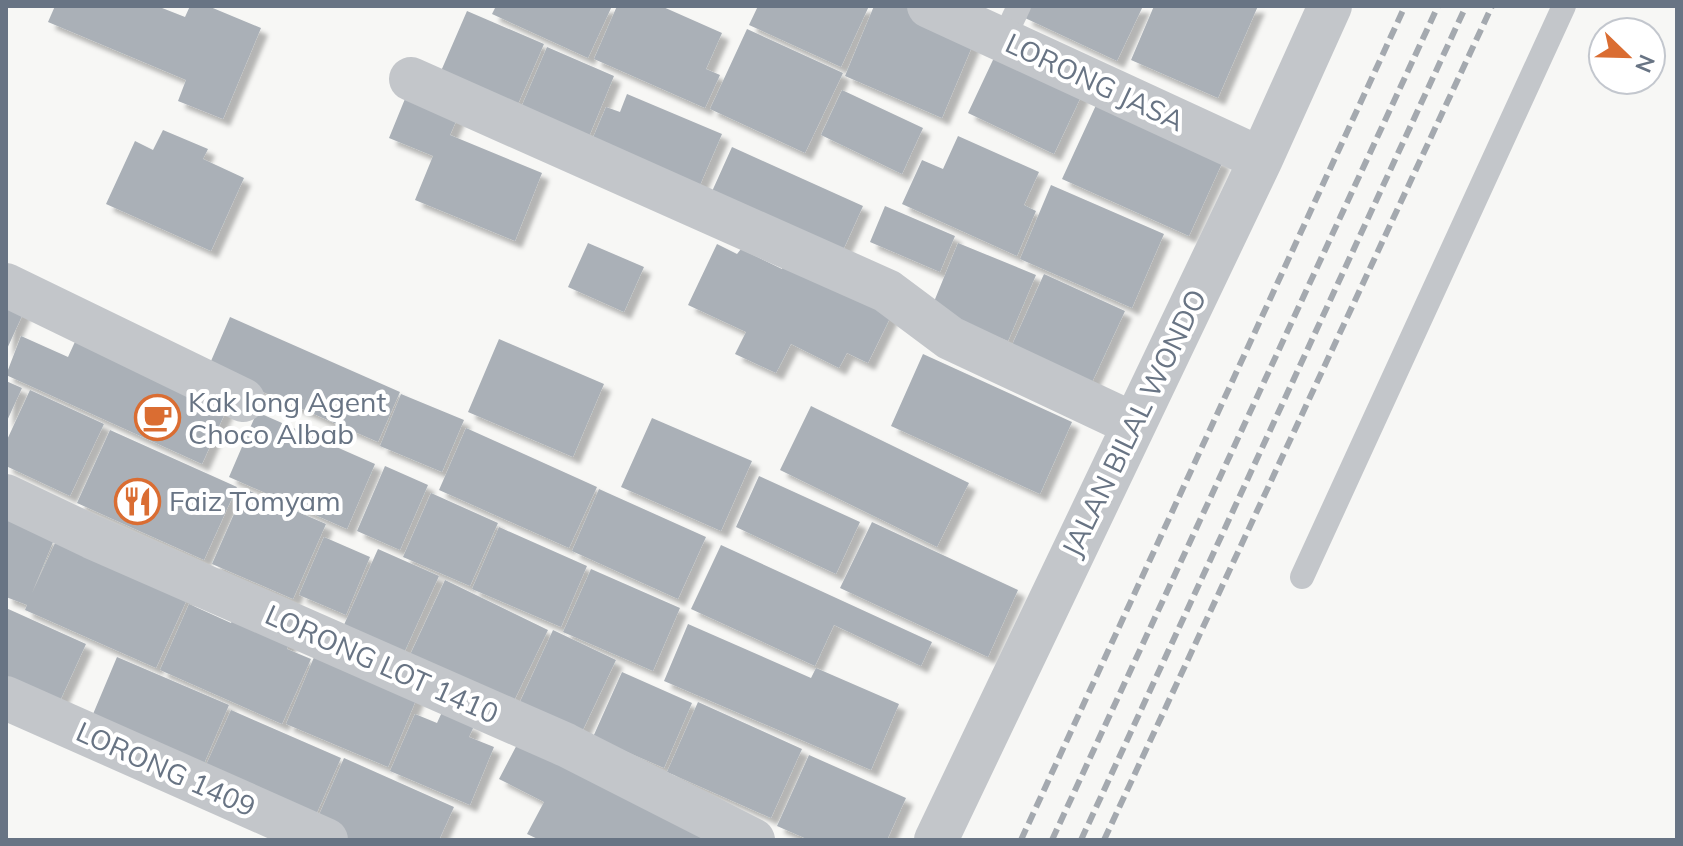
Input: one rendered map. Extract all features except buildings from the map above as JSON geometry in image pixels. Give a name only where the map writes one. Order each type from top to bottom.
[{"type":"street","name":"LORONG JASA","points":[[929,6],[1011,23],[1261,159]]},
{"type":"street","name":"JALAN BILAL WONDO","points":[[936,840],[1261,159],[1330,6]]},
{"type":"street","points":[[411,79],[887,291],[950,338],[1133,424]]},
{"type":"street","points":[[6,285],[243,400]]},
{"type":"street","name":"LORONG LOT 1410","points":[[6,496],[107,544],[566,745],[753,840]]},
{"type":"street","name":"LORONG 1409","points":[[6,698],[326,840]]},
{"type":"lane","points":[[1302,577],[1564,6]]},
{"type":"railway","points":[[1021,840],[1405,6]]},
{"type":"railway","points":[[1052,840],[1438,6]]},
{"type":"railway","points":[[1081,840],[1466,6]]},
{"type":"railway","points":[[1104,840],[1492,6]]},
{"type":"place","name":"Kak long Agent Choco Albab","points":[[157,418]]},
{"type":"place","name":"Faiz Tomyam","points":[[138,501]]}]
